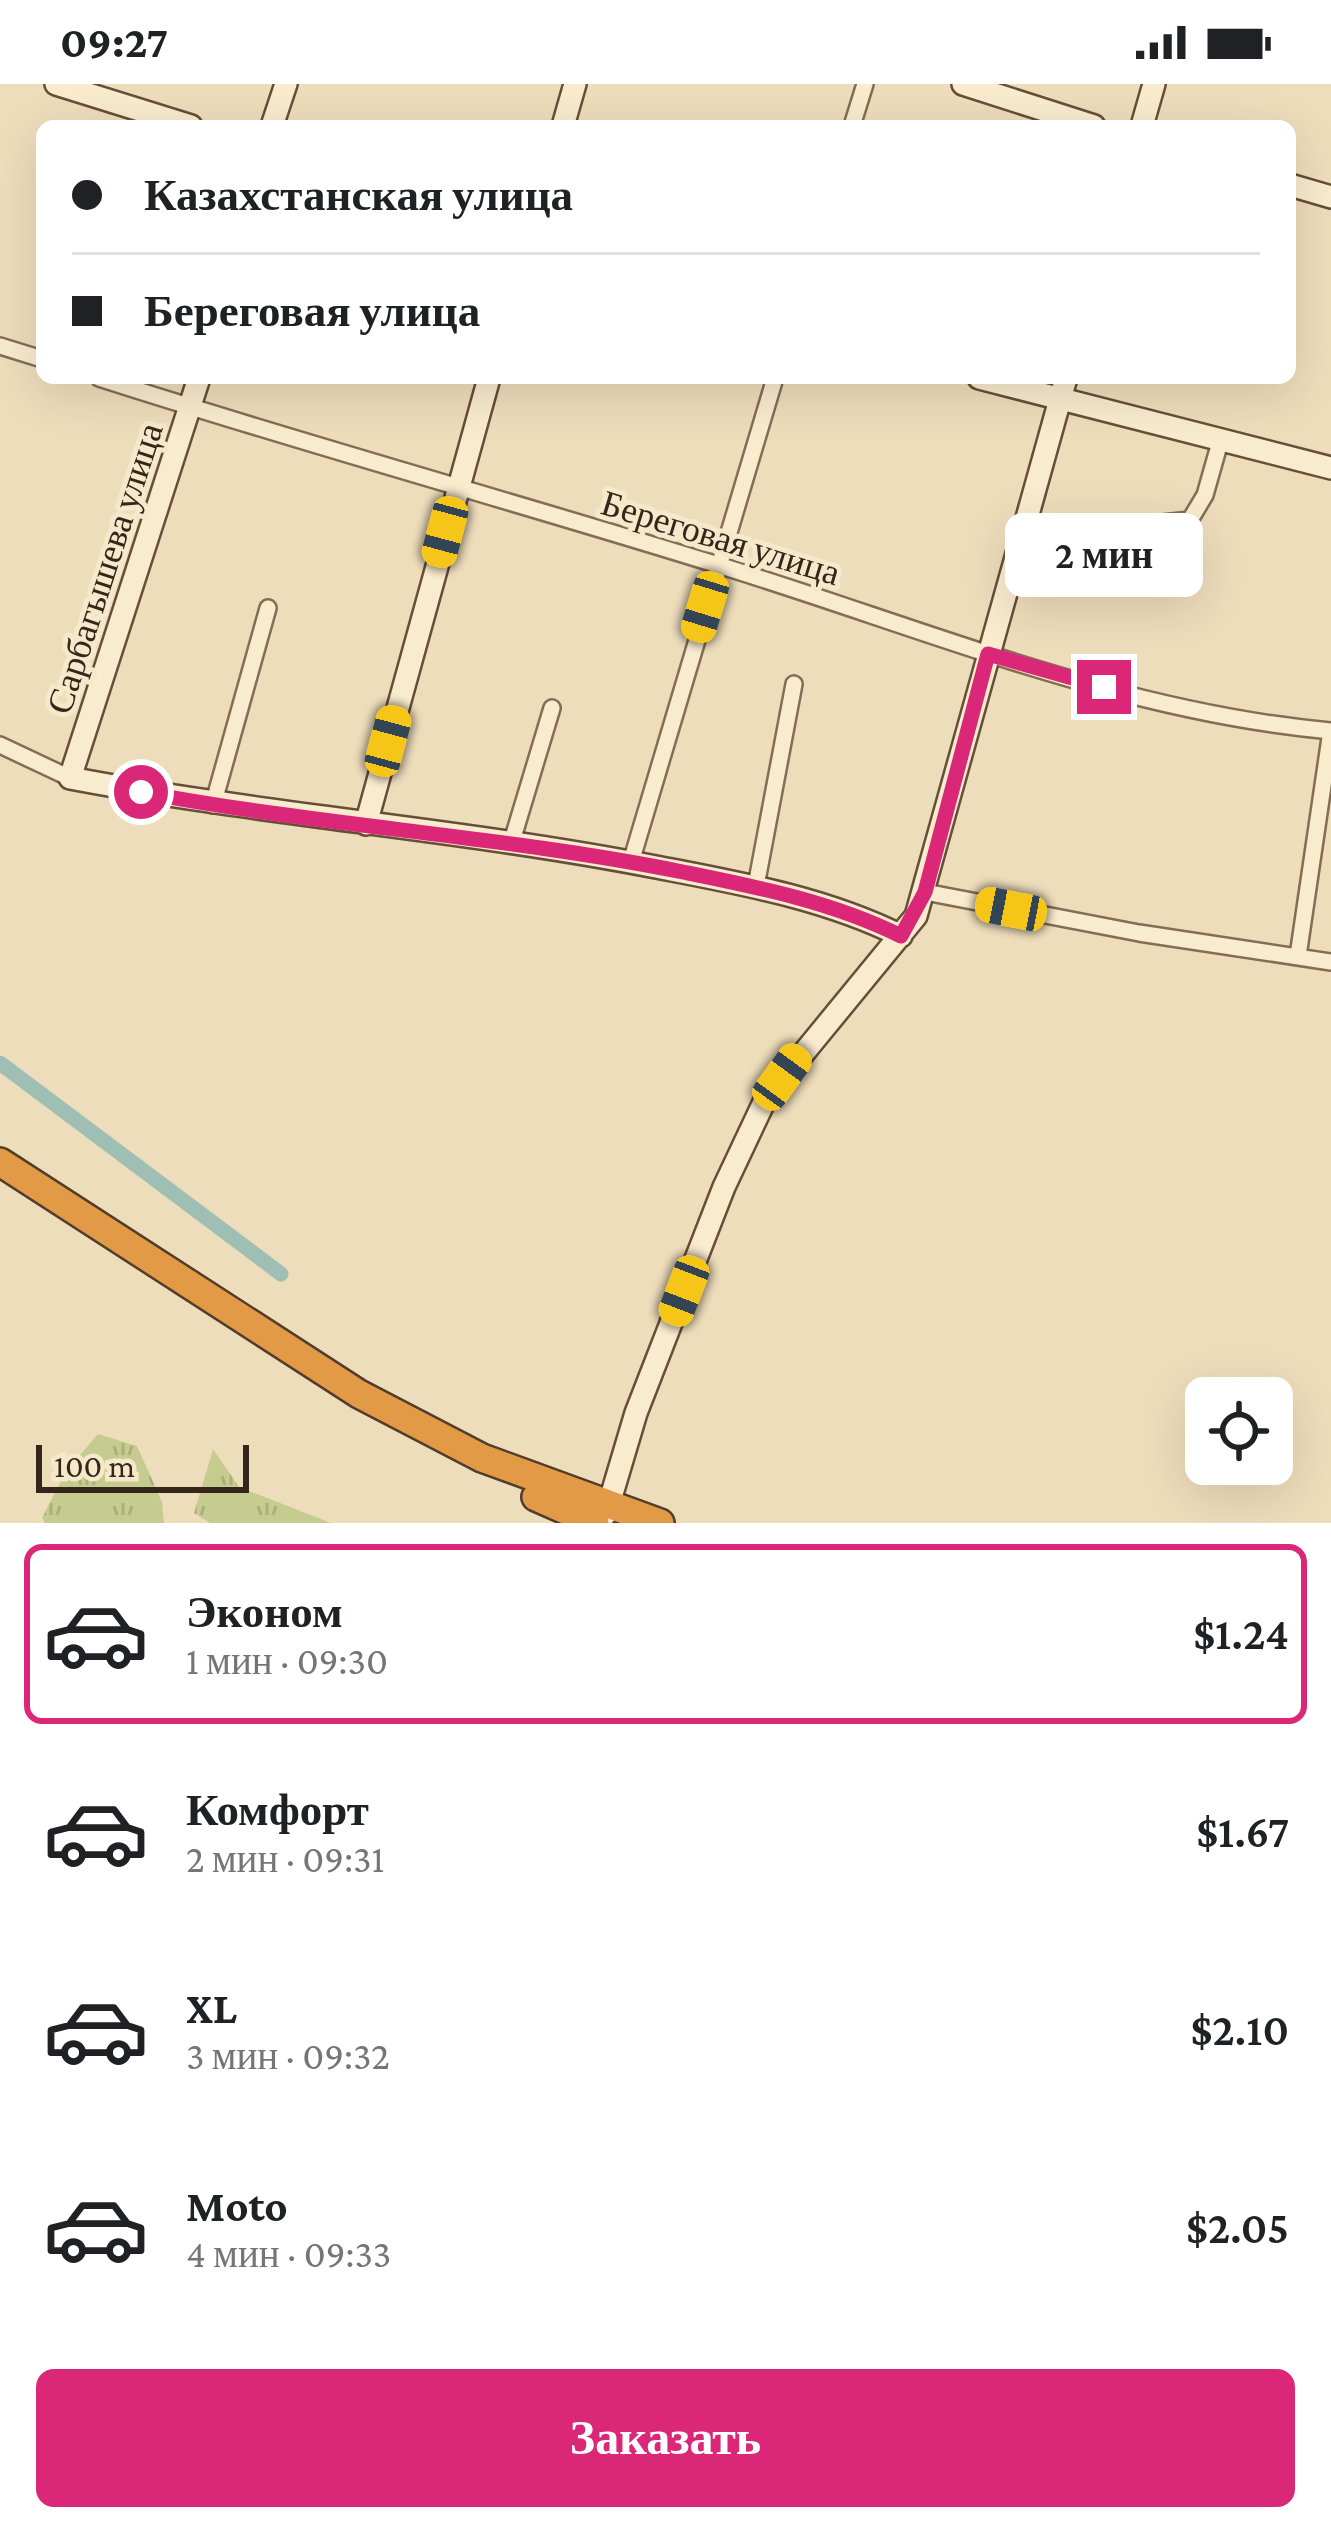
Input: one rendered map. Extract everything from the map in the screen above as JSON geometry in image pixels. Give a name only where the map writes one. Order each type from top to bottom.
[{"type":"highway","points":[[0,1162],[359,1394],[602,1517]]},
{"type":"highway","points":[[0,1183],[351,1408],[457,1463],[602,1517],[660,1523]]},
{"type":"street","points":[[56,84],[172,120]]},
{"type":"street","points":[[274,120],[286,84]]},
{"type":"street","points":[[565,120],[575,84]]},
{"type":"street","points":[[854,120],[865,84]]},
{"type":"street","points":[[963,84],[1075,120]]},
{"type":"street","points":[[1144,120],[1154,84]]},
{"type":"street","points":[[1296,187],[1331,197]]},
{"type":"street","points":[[0,346],[36,357]]},
{"type":"street","name":"Береговая улица","points":[[117,384],[456,490],[718,565],[988,654],[1181,709],[1258,724],[1331,731]]},
{"type":"street","name":"Сарбагышева улица","points":[[70,778],[198,384]]},
{"type":"street","points":[[366,824],[487,384]]},
{"type":"street","points":[[631,862],[773,384]]},
{"type":"street","points":[[998,384],[1331,468]]},
{"type":"street","points":[[602,1517],[684,1291],[765,1100],[901,936],[925,892],[1064,384]]},
{"type":"street","points":[[1144,525],[1190,520],[1205,495],[1220,442]]},
{"type":"street","points":[[213,805],[268,608]]},
{"type":"street","points":[[755,886],[794,684]]},
{"type":"street","points":[[512,841],[552,708]]},
{"type":"street","points":[[1298,956],[1331,731]]},
{"type":"street","points":[[0,745],[70,778],[213,805],[512,841],[755,886],[866,918],[901,936]]},
{"type":"street","points":[[925,892],[1139,933],[1331,962]]},
{"type":"green space","points":[[98,1434],[137,1446],[162,1502],[164,1523],[45,1523],[42,1518],[66,1471]]},
{"type":"green space","points":[[213,1449],[239,1487],[331,1523],[210,1523],[194,1513]]},
{"type":"waterway","points":[[0,1063],[281,1274]]},
{"type":"route","points":[[141,792],[512,841],[631,862],[755,886],[866,918],[901,936],[925,892],[988,654],[1104,687]]}]
